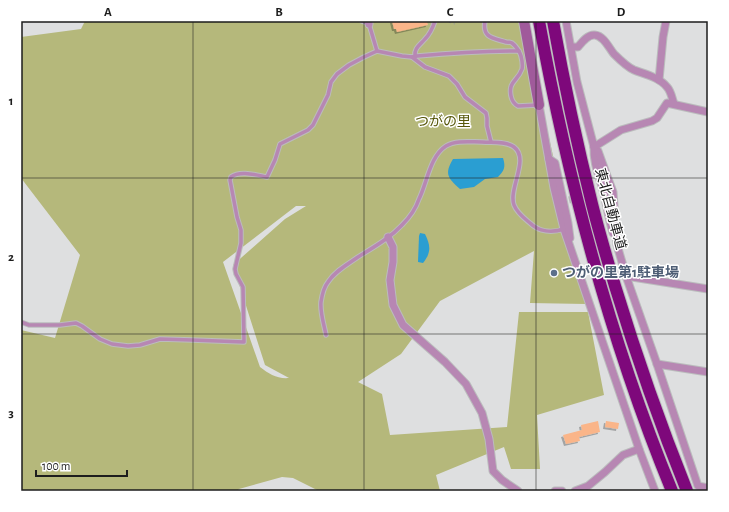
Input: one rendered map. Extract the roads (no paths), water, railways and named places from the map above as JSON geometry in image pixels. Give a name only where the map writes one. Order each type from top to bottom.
[{"type":"highway","name":"東北自動車道","points":[[539,21],[548,74],[562,139],[593,262],[630,379],[672,491]]},
{"type":"highway","name":"東北自動車道","points":[[553,21],[562,72],[592,206],[628,328],[657,414],[687,491]]},
{"type":"street","points":[[524,21],[554,188],[564,229],[655,491]]},
{"type":"street","points":[[566,21],[577,82],[594,147],[593,155],[601,193],[616,245],[698,486],[708,488]]},
{"type":"street","points":[[659,80],[666,21]]},
{"type":"street","points":[[571,47],[578,47],[588,37],[596,35],[600,37],[613,53],[633,70],[659,80],[667,86],[674,104]]},
{"type":"street","points":[[594,147],[621,130],[652,121],[657,118],[667,103],[708,112]]},
{"type":"street","points":[[594,147],[598,152],[613,192],[616,245]]},
{"type":"street","points":[[549,159],[555,163],[566,201],[572,252]]},
{"type":"street","points":[[388,237],[393,247],[393,262],[390,280],[393,305],[403,325],[445,362],[466,384],[482,413],[489,439],[493,471],[502,480],[518,491]]},
{"type":"street","points":[[626,276],[708,289]]},
{"type":"street","points":[[657,364],[708,372]]},
{"type":"street","points":[[575,491],[588,486],[622,455],[639,448]]},
{"type":"street","points":[[556,491],[562,491]]},
{"type":"lane","points":[[362,21],[369,23],[377,51]]},
{"type":"lane","points":[[413,56],[415,51],[427,38],[435,21]]},
{"type":"lane","points":[[485,21],[485,31],[491,38],[512,43],[520,54],[522,67],[511,85],[511,99],[518,106],[539,105]]},
{"type":"lane","points":[[21,322],[30,325],[60,325],[76,323],[100,339],[112,344],[128,346],[140,345],[160,339],[244,342],[243,286],[236,274],[235,269],[241,243],[241,230],[230,180],[231,178],[234,175],[240,174],[267,177],[275,160],[280,144],[308,130],[313,125],[328,95],[331,82],[337,74],[349,65],[377,51],[402,56],[413,56],[492,51],[518,51]]},
{"type":"lane","points":[[413,56],[425,67],[449,76],[457,84],[465,97],[486,113],[487,126],[491,142]]},
{"type":"lane","points":[[326,335],[321,302],[328,282],[346,265],[388,237],[403,224],[413,212],[419,201],[434,159],[446,146],[457,143],[491,142],[506,143],[515,148],[520,156],[520,165],[512,194],[514,205],[518,212],[535,228],[546,231],[558,231],[564,229]]},
{"type":"water","points":[[503,158],[504,169],[498,177],[485,179],[474,187],[460,189],[450,179],[448,172],[453,159]]},
{"type":"water","points":[[420,233],[425,234],[429,246],[428,256],[423,263],[418,262]]},
{"type":"tunnel","points":[[569,200],[598,193]]},
{"type":"place","name":"つがの里第1駐車場","points":[[554,273]]},
{"type":"park label","name":"つがの里","points":[[443,122]]}]
